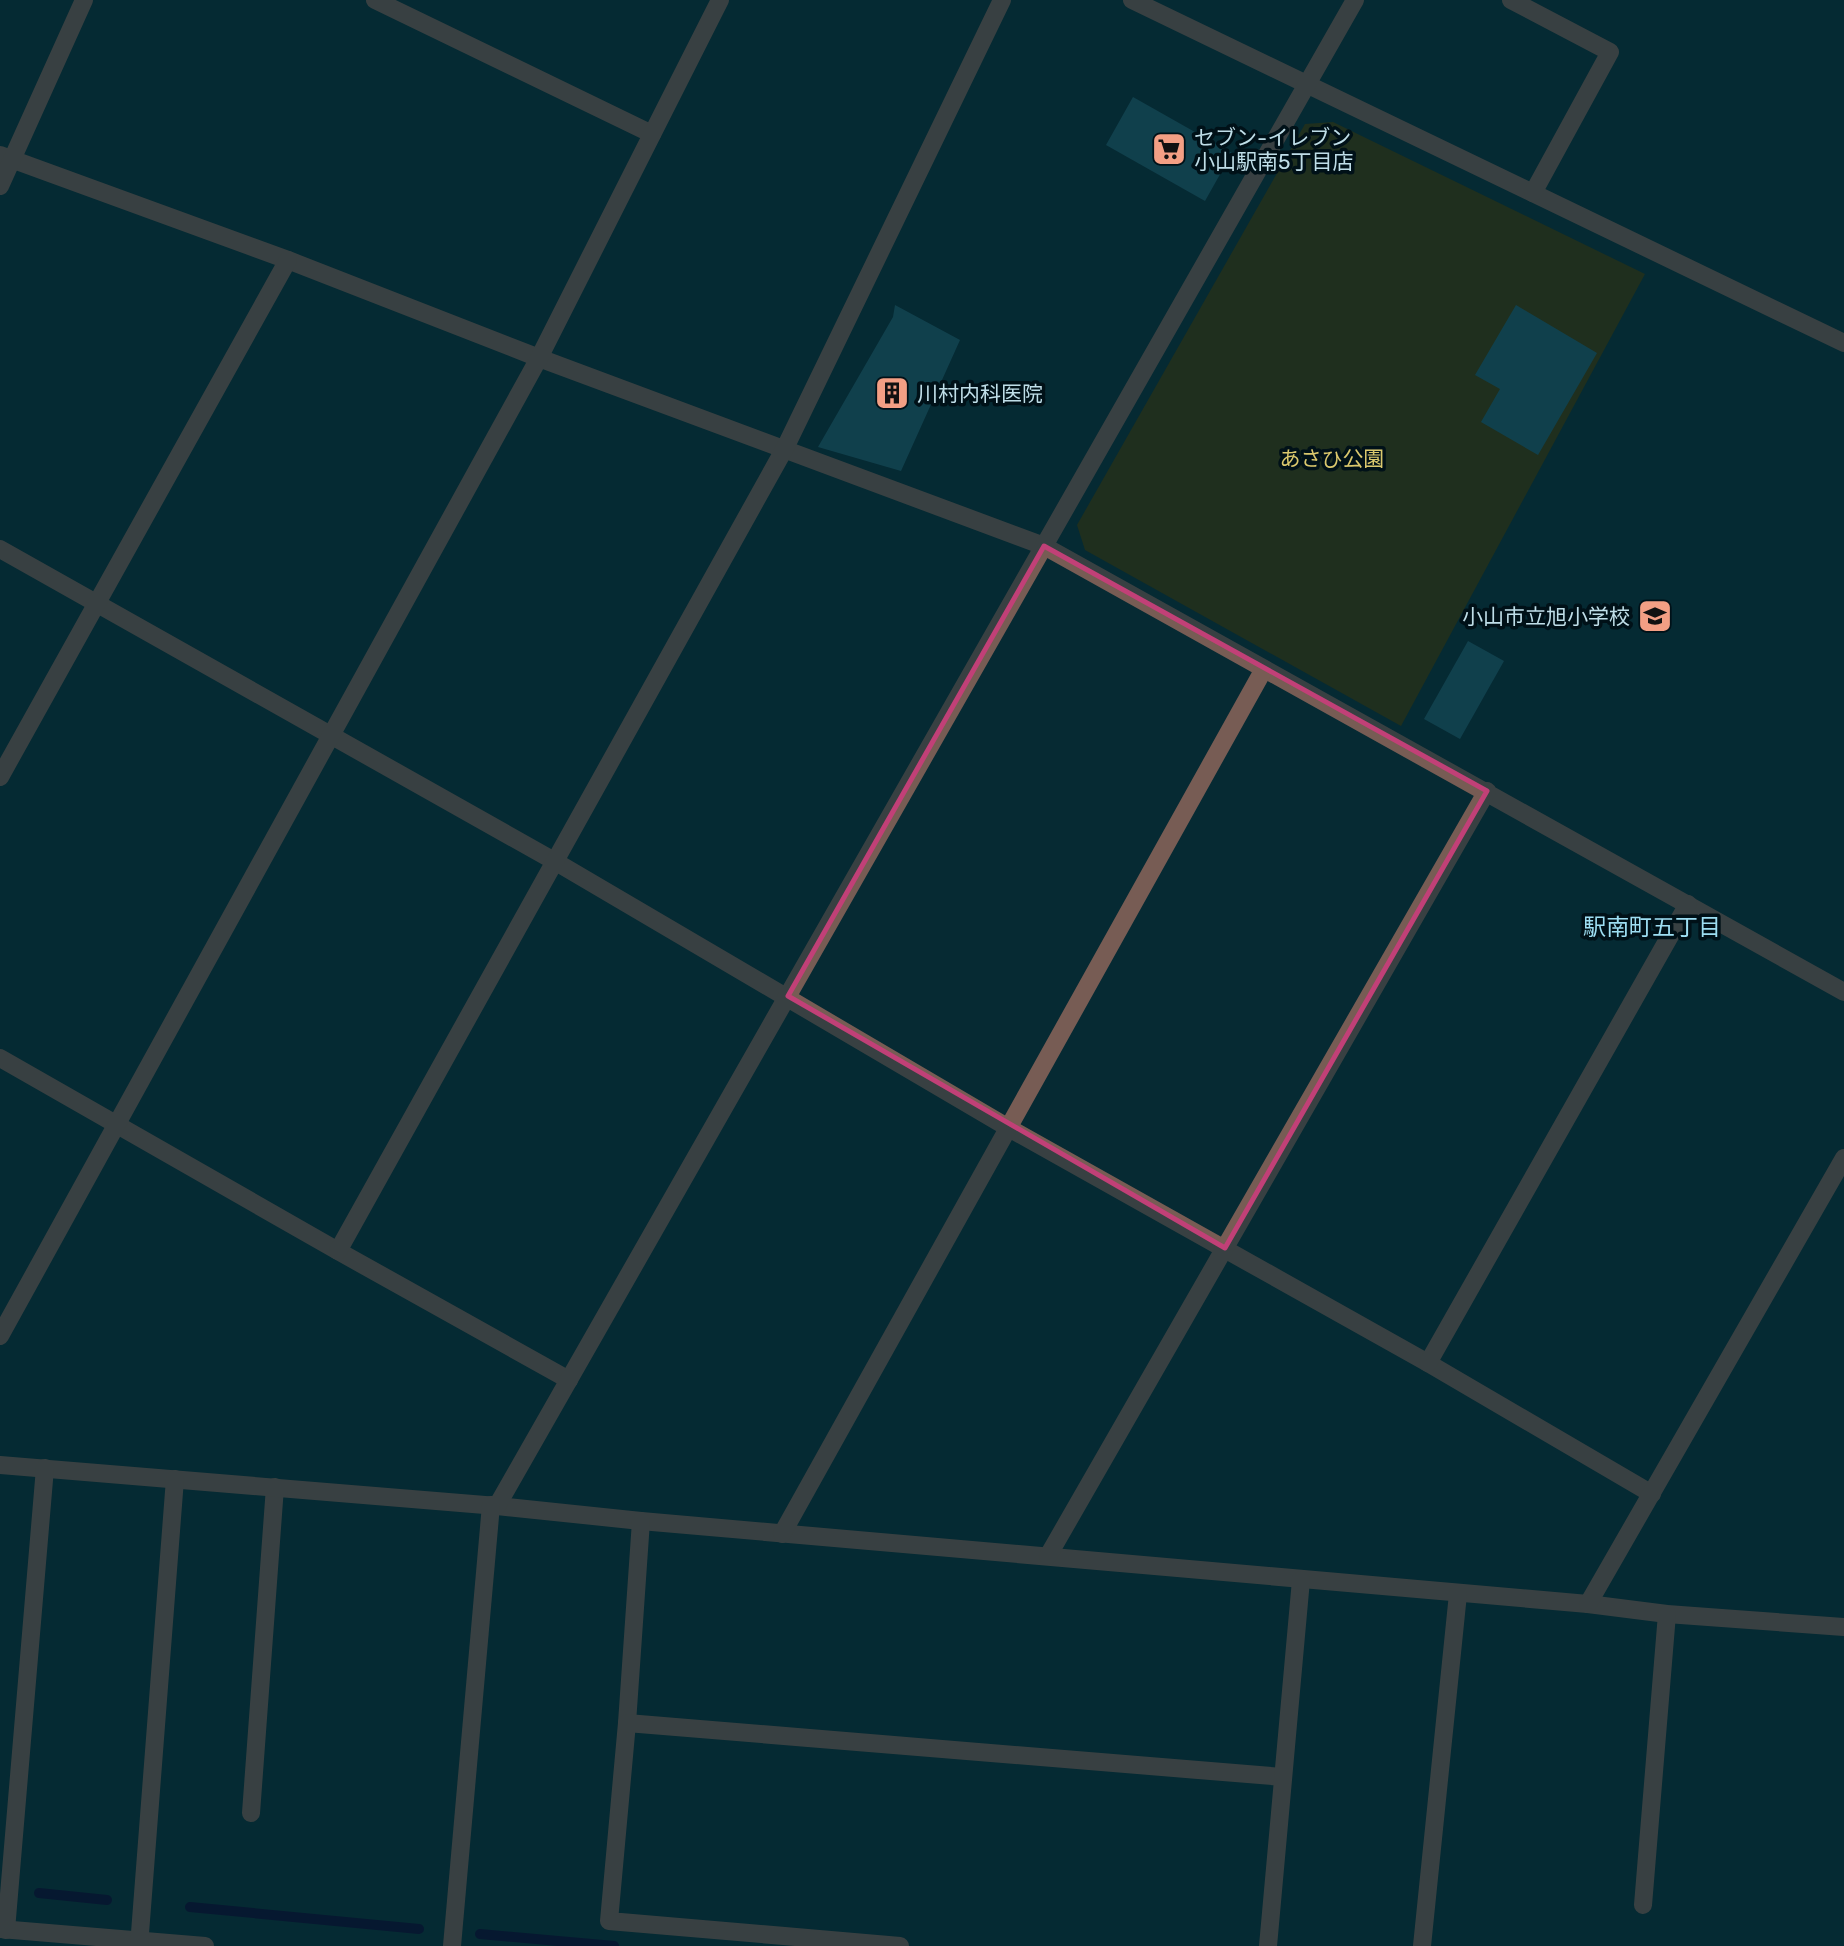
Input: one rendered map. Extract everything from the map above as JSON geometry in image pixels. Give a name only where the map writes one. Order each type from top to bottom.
[{"type":"street","points":[[0,186],[6,158],[84,0]]},
{"type":"street","points":[[375,0],[652,134]]},
{"type":"street","points":[[0,1336],[539,358],[720,0]]},
{"type":"street","points":[[338,1251],[785,448],[1002,0]]},
{"type":"street","points":[[1132,0],[1844,344]]},
{"type":"street","points":[[452,1946],[494,1506],[569,1380],[1355,0]]},
{"type":"street","points":[[1511,0],[1609,52],[1534,192]]},
{"type":"street","points":[[6,158],[288,260],[539,358],[1044,546],[1844,992]]},
{"type":"street","points":[[0,777],[288,260]]},
{"type":"street","points":[[0,549],[556,862],[1007,1127],[1428,1363],[1651,1493]]},
{"type":"street","points":[[782,1534],[1264,669]]},
{"type":"street","points":[[1048,1556],[1487,792]]},
{"type":"street","points":[[1428,1363],[1688,904]]},
{"type":"street","points":[[0,1058],[569,1380]]},
{"type":"street","points":[[1588,1604],[1844,1158]]},
{"type":"street","points":[[0,1465],[494,1506],[782,1534],[1588,1604],[1667,1614],[1844,1627]]},
{"type":"street","points":[[45,1468],[3,1929],[139,1943],[205,1946]]},
{"type":"street","points":[[139,1943],[175,1479]]},
{"type":"street","points":[[251,1813],[275,1487]]},
{"type":"street","points":[[641,1521],[627,1723],[609,1921],[900,1946]]},
{"type":"street","points":[[1268,1946],[1301,1580]]},
{"type":"street","points":[[1422,1946],[1458,1594]]},
{"type":"street","points":[[1643,1905],[1667,1614]]},
{"type":"street","points":[[627,1723],[1283,1777]]},
{"type":"highlighted area","points":[[1044,546],[1487,791],[1225,1248],[788,996]]},
{"type":"green space","name":"あさひ公園","points":[[1333,122],[1645,274],[1401,726],[1085,550],[1077,525],[1305,124]]},
{"type":"building","name":"セブン-イレブン 小山駅南5丁目店","points":[[1133,97],[1232,153],[1205,201],[1106,145]]},
{"type":"building","name":"川村内科医院","points":[[895,305],[960,340],[901,471],[818,447],[893,317]]},
{"type":"building","points":[[1516,305],[1597,353],[1538,455],[1481,422],[1500,389],[1475,375]]},
{"type":"building","points":[[1468,641],[1504,661],[1460,739],[1424,719]]},
{"type":"waterway","points":[[39,1893],[107,1900]]},
{"type":"waterway","points":[[190,1907],[419,1929]]},
{"type":"waterway","points":[[480,1934],[614,1946]]},
{"type":"place","name":"セブン-イレブン 小山駅南5丁目店","points":[[1169,149]]},
{"type":"place","name":"川村内科医院","points":[[892,393]]},
{"type":"place","name":"小山市立旭小学校","points":[[1655,616]]},
{"type":"district","name":"駅南町五丁目","points":[[1652,927]]}]
